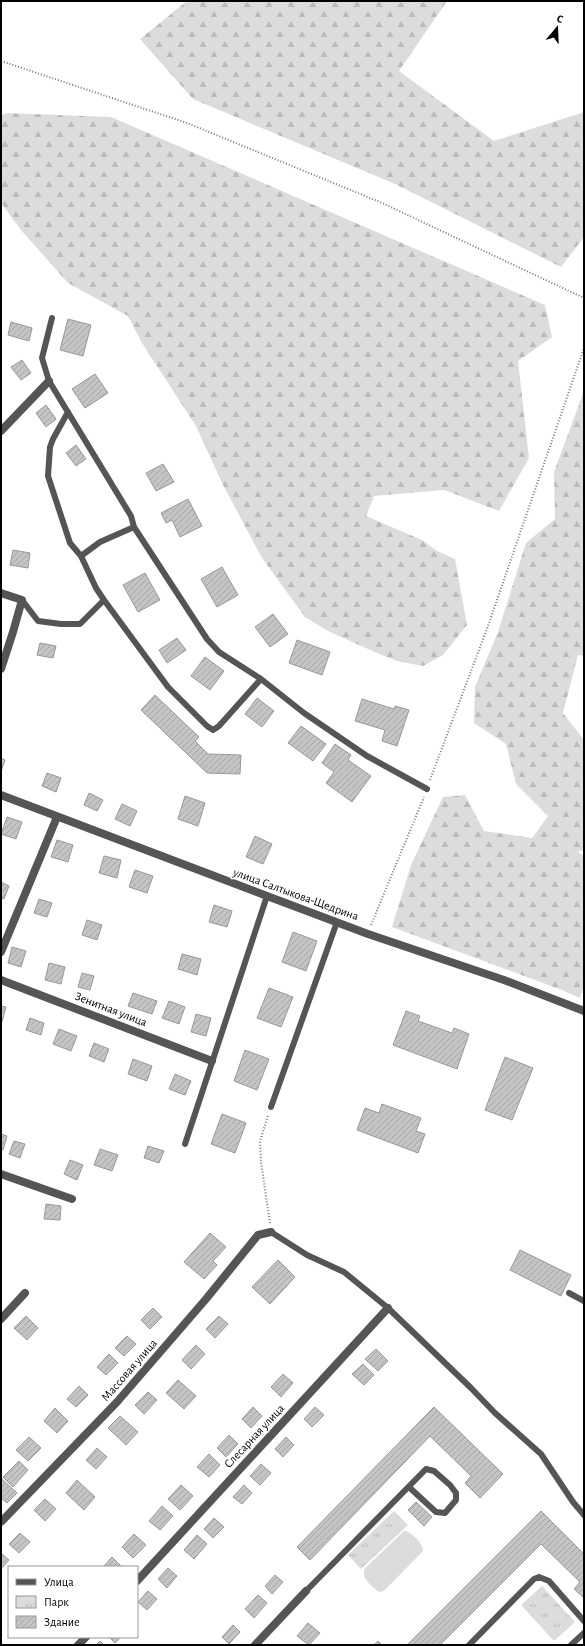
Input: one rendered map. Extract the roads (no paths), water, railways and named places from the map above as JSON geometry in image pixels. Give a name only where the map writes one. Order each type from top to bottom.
[{"type":"street","points":[[1,431],[50,381]]},
{"type":"street","points":[[1,593],[22,600],[14,632],[1,669]]},
{"type":"street","name":"улица Салтыкова-Щедрина","points":[[1,795],[337,922],[504,980],[584,1011]]},
{"type":"street","points":[[1,952],[57,817]]},
{"type":"street","name":"Зенитная улица","points":[[1,980],[212,1061]]},
{"type":"street","points":[[1,1174],[72,1199]]},
{"type":"street","name":"Массовая улица","points":[[1,1522],[117,1402],[206,1299],[258,1235],[270,1229]]},
{"type":"street","points":[[1,1319],[25,1293]]},
{"type":"street","name":"Слесарная улица","points":[[138,1580],[388,1308]]},
{"type":"street","points":[[256,1645],[306,1591]]},
{"type":"lane","points":[[52,318],[42,358],[50,381],[131,516],[134,527],[207,640],[218,652],[261,679],[304,713],[367,756],[427,789]]},
{"type":"lane","points":[[68,412],[50,447],[48,476],[70,543],[81,556],[96,588],[104,600],[168,687],[207,726],[213,730],[220,726],[261,679]]},
{"type":"lane","points":[[81,556],[100,542],[134,527]]},
{"type":"lane","points":[[22,600],[38,621],[61,624],[80,624],[104,600]]},
{"type":"lane","points":[[185,1144],[267,896]]},
{"type":"lane","points":[[271,1107],[337,922]]},
{"type":"lane","points":[[270,1229],[308,1255],[344,1272],[388,1308],[495,1413],[541,1454],[573,1502],[584,1515]]},
{"type":"lane","points":[[569,1293],[584,1300]]},
{"type":"lane","points":[[306,1591],[410,1488],[426,1469],[434,1470],[450,1486],[456,1493],[456,1500],[445,1513],[436,1512],[410,1488]]},
{"type":"lane","points":[[469,1645],[534,1579],[539,1577],[549,1581],[584,1621]]},
{"type":"lane","points":[[571,1645],[584,1633]]}]
